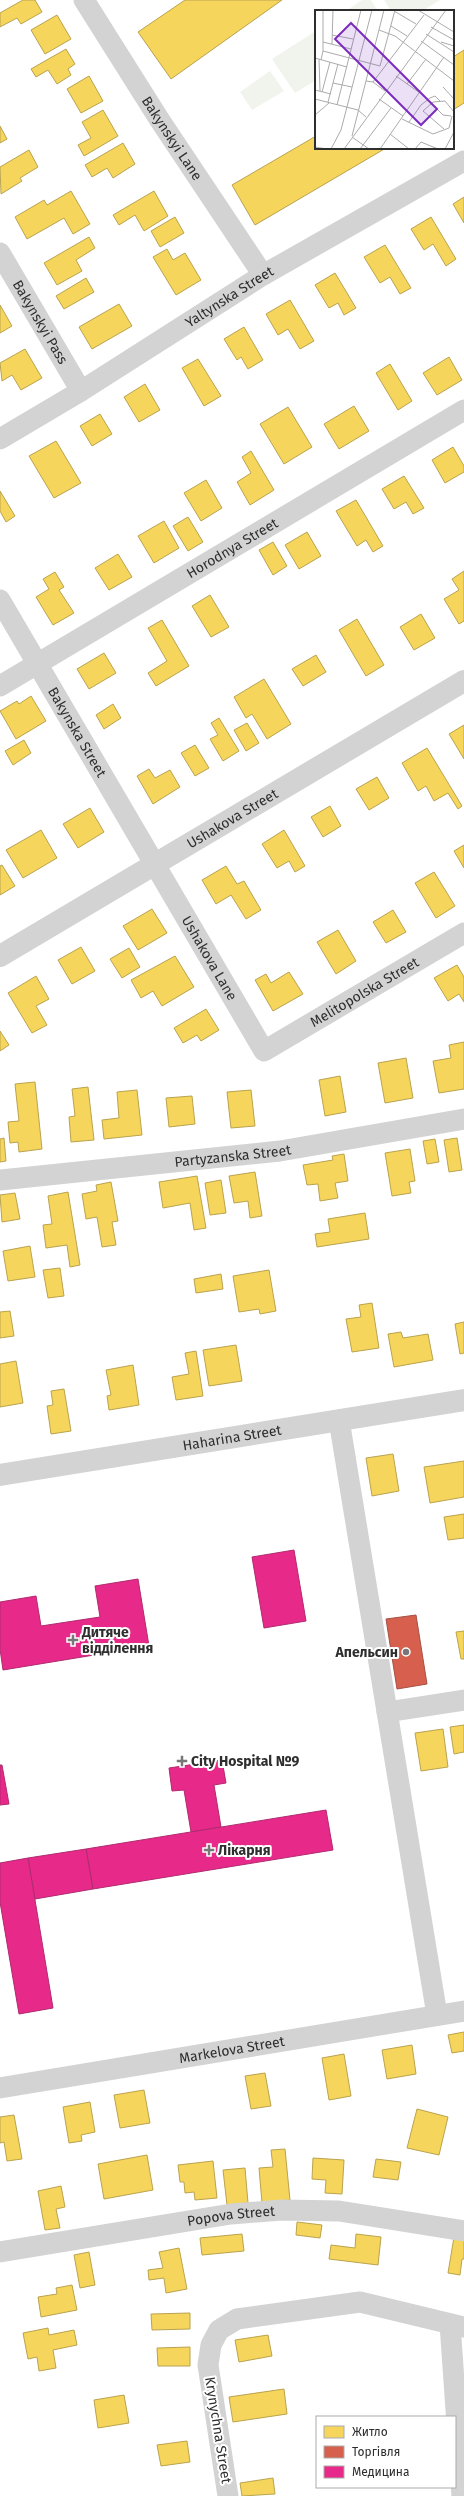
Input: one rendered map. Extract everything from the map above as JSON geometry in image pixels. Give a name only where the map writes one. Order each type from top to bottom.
[{"type":"street","name":"Bakynskyi Lane","points":[[84,0],[184,157],[263,275]]},
{"type":"street","name":"Yaltynska Street","points":[[0,439],[81,391],[263,275],[464,161]]},
{"type":"street","name":"Bakynskyi Pass","points":[[0,253],[81,391]]},
{"type":"street","name":"Horodnya Street","points":[[0,686],[464,410]]},
{"type":"street","name":"Bakynska Street","points":[[0,600],[155,864]]},
{"type":"street","name":"Ushakova Street","points":[[0,956],[464,680]]},
{"type":"street","name":"Ushakova Lane","points":[[155,864],[264,1051]]},
{"type":"street","name":"Melitopolska Street","points":[[264,1051],[464,933]]},
{"type":"street","name":"Partyzanska Street","points":[[0,1180],[280,1151],[464,1119]]},
{"type":"street","name":"Haharina Street","points":[[0,1475],[464,1400]]},
{"type":"street","points":[[339,1420],[437,2015]]},
{"type":"street","points":[[387,1712],[464,1700]]},
{"type":"street","name":"Markelova Street","points":[[0,2088],[464,2011]]},
{"type":"street","name":"Popova Street","points":[[0,2252],[231,2214],[282,2210],[339,2211],[464,2231]]},
{"type":"street","name":"Krynychna Street","points":[[228,2496],[208,2364],[211,2345],[219,2330],[237,2319],[360,2302],[457,2325]]},
{"type":"street","points":[[457,2325],[462,2496]]},
{"type":"shaded area","points":[[362,0],[371,0],[377,10],[347,10]]},
{"type":"shaded area","points":[[384,0],[440,0],[424,10],[390,10]]},
{"type":"shaded area","points":[[315,32],[315,81],[295,93],[272,59]]},
{"type":"shaded area","points":[[270,71],[284,91],[252,110],[240,92]]},
{"type":"building: Житло","points":[[23,0],[35,0],[42,12],[21,24],[17,18],[0,27],[0,13]]},
{"type":"building: Житло","points":[[185,0],[282,0],[171,79],[138,32]]},
{"type":"building: Житло","points":[[57,15],[71,39],[45,54],[31,30]]},
{"type":"building: Житло","points":[[66,49],[75,64],[68,69],[71,75],[57,84],[48,70],[36,77],[31,69]]},
{"type":"building: Житло","points":[[464,50],[464,103],[454,109],[454,56]]},
{"type":"building: Житло","points":[[89,76],[103,101],[81,113],[67,89]]},
{"type":"building: Житло","points":[[103,110],[118,136],[84,156],[78,145],[91,138],[82,122]]},
{"type":"building: Житло","points":[[0,126],[7,139],[0,143]]},
{"type":"building: Житло","points":[[315,137],[315,149],[384,149],[255,225],[232,185]]},
{"type":"building: Житло","points":[[123,143],[135,164],[113,178],[107,168],[92,177],[85,165]]},
{"type":"building: Житло","points":[[29,150],[38,167],[20,178],[22,181],[1,194],[0,167]]},
{"type":"building: Житло","points":[[71,191],[90,224],[73,234],[64,218],[27,239],[15,217],[44,200],[47,205]]},
{"type":"building: Житло","points":[[154,191],[168,216],[144,231],[135,215],[119,225],[113,215]]},
{"type":"building: Житло","points":[[464,197],[464,223],[453,204]]},
{"type":"building: Житло","points":[[175,217],[184,233],[160,247],[151,231]]},
{"type":"building: Житло","points":[[431,217],[456,259],[446,266],[433,244],[424,250],[411,229]]},
{"type":"building: Житло","points":[[89,237],[95,248],[76,260],[82,271],[57,285],[44,263]]},
{"type":"building: Житло","points":[[385,245],[411,288],[400,294],[390,277],[380,283],[364,257]]},
{"type":"building: Житло","points":[[167,249],[173,260],[185,253],[201,280],[176,295],[153,257]]},
{"type":"building: Житло","points":[[335,273],[356,308],[344,315],[338,303],[329,308],[315,285]]},
{"type":"building: Житло","points":[[86,278],[94,292],[64,309],[56,296]]},
{"type":"building: Житло","points":[[290,300],[314,341],[300,349],[288,329],[278,335],[266,314]]},
{"type":"building: Житло","points":[[119,304],[132,326],[92,349],[79,327]]},
{"type":"building: Житло","points":[[0,305],[12,326],[0,333]]},
{"type":"building: Житло","points":[[244,327],[263,360],[248,369],[241,357],[237,360],[224,339]]},
{"type":"building: Житло","points":[[25,349],[42,378],[21,390],[12,375],[2,381],[0,363]]},
{"type":"building: Житло","points":[[449,357],[462,380],[437,395],[423,373]]},
{"type":"building: Житло","points":[[198,359],[221,396],[204,406],[182,368]]},
{"type":"building: Житло","points":[[390,364],[412,401],[398,410],[376,373]]},
{"type":"building: Житло","points":[[145,384],[160,410],[139,422],[124,397]]},
{"type":"building: Житло","points":[[354,406],[369,431],[339,449],[324,424]]},
{"type":"building: Житло","points":[[288,407],[312,447],[284,464],[260,424]]},
{"type":"building: Житло","points":[[100,414],[112,434],[92,446],[80,426]]},
{"type":"building: Житло","points":[[56,441],[81,483],[54,498],[29,456]]},
{"type":"building: Житло","points":[[453,447],[464,466],[464,472],[445,483],[432,460]]},
{"type":"building: Житло","points":[[251,451],[274,490],[250,505],[237,482],[251,473],[242,457]]},
{"type":"building: Житло","points":[[404,476],[424,508],[413,514],[406,502],[394,509],[382,489]]},
{"type":"building: Житло","points":[[206,480],[222,508],[201,521],[184,493]]},
{"type":"building: Житло","points":[[0,491],[15,516],[6,522],[0,511]]},
{"type":"building: Житло","points":[[356,500],[383,546],[373,552],[366,540],[357,546],[336,511]]},
{"type":"building: Житло","points":[[188,517],[203,542],[188,551],[173,526]]},
{"type":"building: Житло","points":[[164,521],[179,548],[154,563],[138,536]]},
{"type":"building: Житло","points":[[307,532],[321,556],[299,569],[285,545]]},
{"type":"building: Житло","points":[[273,542],[287,566],[273,575],[259,550]]},
{"type":"building: Житло","points":[[118,554],[132,577],[109,590],[95,568]]},
{"type":"building: Житло","points":[[464,571],[464,621],[459,624],[444,599],[459,590],[452,579]]},
{"type":"building: Житло","points":[[55,572],[64,587],[59,590],[74,613],[53,625],[36,597],[49,589],[43,579]]},
{"type":"building: Житло","points":[[210,595],[229,627],[211,637],[192,606]]},
{"type":"building: Житло","points":[[421,614],[435,638],[414,650],[400,627]]},
{"type":"building: Житло","points":[[357,619],[384,665],[366,676],[339,630]]},
{"type":"building: Житло","points":[[162,620],[189,666],[156,686],[148,673],[167,661],[148,628]]},
{"type":"building: Житло","points":[[104,653],[116,673],[89,689],[77,669]]},
{"type":"building: Житло","points":[[316,655],[326,672],[303,686],[292,669]]},
{"type":"building: Житло","points":[[264,679],[291,724],[267,739],[252,714],[246,718],[234,697]]},
{"type":"building: Житло","points":[[31,696],[46,721],[16,739],[0,711],[17,701],[19,704]]},
{"type":"building: Житло","points":[[113,704],[121,718],[104,729],[96,715]]},
{"type":"building: Житло","points":[[219,718],[239,751],[223,761],[210,739],[218,735],[211,723]]},
{"type":"building: Житло","points":[[247,723],[259,743],[246,751],[234,730]]},
{"type":"building: Житло","points":[[464,725],[464,759],[449,734]]},
{"type":"building: Житло","points":[[24,740],[31,753],[13,765],[5,751]]},
{"type":"building: Житло","points":[[195,745],[209,768],[195,776],[181,753]]},
{"type":"building: Житло","points":[[427,748],[462,806],[458,809],[448,793],[434,801],[426,786],[418,791],[402,763]]},
{"type":"building: Житло","points":[[149,769],[155,778],[170,770],[180,787],[153,804],[137,776]]},
{"type":"building: Житло","points":[[377,777],[389,798],[369,810],[356,789]]},
{"type":"building: Житло","points":[[330,806],[341,826],[323,837],[311,817]]},
{"type":"building: Житло","points":[[90,808],[104,832],[78,848],[63,824]]},
{"type":"building: Житло","points":[[41,830],[57,858],[23,878],[6,850]]},
{"type":"building: Житло","points":[[284,830],[305,866],[295,872],[289,861],[277,868],[262,844]]},
{"type":"building: Житло","points":[[464,845],[464,868],[454,851]]},
{"type":"building: Житло","points":[[2,865],[15,886],[0,895],[0,866]]},
{"type":"building: Житло","points":[[226,866],[237,884],[244,881],[261,910],[246,919],[231,895],[216,904],[202,880]]},
{"type":"building: Житло","points":[[434,872],[455,906],[436,918],[415,883]]},
{"type":"building: Житло","points":[[152,909],[167,933],[138,950],[123,926]]},
{"type":"building: Житло","points":[[393,910],[406,932],[386,943],[373,922]]},
{"type":"building: Житло","points":[[338,930],[356,961],[336,974],[317,942]]},
{"type":"building: Житло","points":[[81,947],[95,971],[72,984],[58,960]]},
{"type":"building: Житло","points":[[129,948],[140,967],[122,978],[110,959]]},
{"type":"building: Житло","points":[[175,956],[194,987],[162,1006],[153,991],[141,998],[131,980]]},
{"type":"building: Житло","points":[[457,965],[464,977],[464,1002],[459,994],[448,1001],[434,978]]},
{"type":"building: Житло","points":[[289,972],[303,994],[273,1011],[255,980],[266,974],[271,983]]},
{"type":"building: Житло","points":[[36,976],[49,999],[36,1006],[47,1025],[32,1033],[8,993]]},
{"type":"building: Житло","points":[[206,1009],[219,1030],[201,1041],[197,1035],[183,1043],[174,1028]]},
{"type":"building: Житло","points":[[0,1031],[9,1045],[0,1051]]},
{"type":"building: Житло","points":[[464,1042],[464,1089],[439,1093],[433,1061],[451,1058],[449,1045]]},
{"type":"building: Житло","points":[[406,1058],[413,1098],[385,1103],[378,1063]]},
{"type":"building: Житло","points":[[340,1076],[346,1112],[325,1116],[319,1080]]},
{"type":"building: Житло","points":[[35,1082],[42,1149],[19,1152],[18,1142],[10,1143],[8,1122],[19,1121],[15,1084]]},
{"type":"building: Житло","points":[[88,1087],[94,1140],[71,1142],[69,1117],[75,1116],[72,1089]]},
{"type":"building: Житло","points":[[137,1090],[142,1135],[104,1139],[102,1120],[119,1118],[117,1092]]},
{"type":"building: Житло","points":[[251,1090],[255,1126],[231,1128],[227,1092]]},
{"type":"building: Житло","points":[[192,1096],[195,1124],[169,1127],[166,1098]]},
{"type":"building: Житло","points":[[4,1138],[6,1161],[0,1162],[0,1139]]},
{"type":"building: Житло","points":[[457,1138],[462,1170],[449,1172],[444,1140]]},
{"type":"building: Житло","points":[[435,1139],[439,1162],[427,1164],[423,1141]]},
{"type":"building: Житло","points":[[410,1149],[415,1181],[409,1182],[411,1193],[392,1196],[385,1153]]},
{"type":"building: Житло","points":[[344,1154],[348,1181],[335,1183],[338,1198],[320,1201],[318,1184],[307,1185],[303,1165],[333,1160],[332,1156]]},
{"type":"building: Житло","points":[[255,1172],[262,1216],[250,1218],[248,1201],[234,1203],[229,1176]]},
{"type":"building: Житло","points":[[197,1176],[206,1228],[194,1230],[190,1203],[163,1208],[159,1182]]},
{"type":"building: Житло","points":[[221,1180],[226,1213],[210,1215],[205,1183]]},
{"type":"building: Житло","points":[[111,1182],[118,1221],[112,1222],[116,1245],[102,1247],[97,1217],[86,1219],[82,1194],[97,1191],[96,1185]]},
{"type":"building: Житло","points":[[68,1192],[80,1265],[70,1267],[67,1245],[46,1248],[43,1225],[52,1224],[48,1196]]},
{"type":"building: Житло","points":[[15,1193],[20,1219],[2,1222],[0,1195]]},
{"type":"building: Житло","points":[[365,1213],[369,1239],[317,1247],[315,1234],[330,1232],[328,1219]]},
{"type":"building: Житло","points":[[30,1246],[35,1277],[8,1281],[3,1251]]},
{"type":"building: Житло","points":[[60,1268],[64,1296],[48,1298],[43,1270]]},
{"type":"building: Житло","points":[[269,1270],[276,1311],[260,1314],[259,1309],[239,1312],[233,1276]]},
{"type":"building: Житло","points":[[221,1274],[223,1289],[196,1293],[194,1279]]},
{"type":"building: Житло","points":[[372,1303],[379,1348],[352,1352],[346,1319],[361,1317],[359,1305]]},
{"type":"building: Житло","points":[[10,1311],[14,1336],[0,1338],[0,1312]]},
{"type":"building: Житло","points":[[464,1322],[464,1353],[460,1354],[455,1324]]},
{"type":"building: Житло","points":[[401,1332],[403,1338],[428,1334],[433,1360],[394,1367],[388,1334]]},
{"type":"building: Житло","points":[[236,1345],[242,1381],[209,1386],[203,1350]]},
{"type":"building: Житло","points":[[196,1351],[203,1396],[176,1400],[172,1377],[189,1374],[185,1353]]},
{"type":"building: Житло","points":[[16,1361],[23,1403],[0,1407],[0,1364]]},
{"type":"building: Житло","points":[[133,1365],[139,1405],[109,1410],[107,1396],[111,1395],[106,1370]]},
{"type":"building: Житло","points":[[64,1389],[71,1431],[51,1434],[47,1406],[53,1405],[51,1391]]},
{"type":"building: Житло","points":[[393,1454],[399,1491],[372,1496],[366,1458]]},
{"type":"building: Житло","points":[[464,1461],[464,1497],[430,1503],[424,1467]]},
{"type":"building: Житло","points":[[464,1514],[464,1538],[448,1540],[444,1517]]},
{"type":"building: Житло","points":[[464,1631],[464,1659],[461,1659],[456,1632]]},
{"type":"building: Житло","points":[[464,1725],[464,1752],[454,1754],[450,1727]]},
{"type":"building: Житло","points":[[443,1729],[448,1767],[421,1771],[415,1733]]},
{"type":"building: Житло","points":[[464,2032],[464,2051],[452,2053],[448,2035]]},
{"type":"building: Житло","points":[[412,2045],[416,2074],[387,2079],[382,2050]]},
{"type":"building: Житло","points":[[344,2054],[351,2096],[329,2100],[322,2058]]},
{"type":"building: Житло","points":[[265,2073],[271,2106],[251,2109],[245,2076]]},
{"type":"building: Житло","points":[[144,2090],[150,2123],[120,2128],[114,2095]]},
{"type":"building: Житло","points":[[90,2102],[95,2132],[81,2135],[82,2141],[69,2143],[63,2107]]},
{"type":"building: Житло","points":[[417,2109],[448,2117],[439,2155],[407,2148]]},
{"type":"building: Житло","points":[[14,2115],[22,2159],[7,2161],[4,2142],[0,2143],[0,2117]]},
{"type":"building: Житло","points":[[285,2149],[290,2200],[262,2203],[259,2168],[273,2167],[271,2150]]},
{"type":"building: Житло","points":[[147,2155],[153,2190],[104,2199],[98,2164]]},
{"type":"building: Житло","points":[[313,2158],[344,2160],[342,2194],[325,2193],[326,2180],[312,2179]]},
{"type":"building: Житло","points":[[376,2159],[401,2162],[398,2180],[373,2177]]},
{"type":"building: Житло","points":[[213,2161],[217,2198],[195,2200],[194,2192],[185,2193],[184,2182],[180,2182],[178,2165]]},
{"type":"building: Житло","points":[[245,2168],[248,2203],[227,2205],[223,2170]]},
{"type":"building: Житло","points":[[61,2186],[65,2207],[56,2209],[60,2228],[45,2230],[38,2191]]},
{"type":"building: Житло","points":[[297,2222],[322,2225],[320,2238],[296,2235]]},
{"type":"building: Житло","points":[[242,2234],[244,2251],[202,2255],[200,2238]]},
{"type":"building: Житло","points":[[356,2234],[381,2237],[378,2265],[329,2259],[331,2245],[355,2248]]},
{"type":"building: Житло","points":[[454,2237],[464,2239],[464,2259],[462,2259],[460,2275],[448,2273]]},
{"type":"building: Житло","points":[[179,2248],[187,2289],[166,2293],[164,2278],[149,2280],[148,2270],[163,2268],[159,2252]]},
{"type":"building: Житло","points":[[89,2252],[95,2285],[80,2288],[74,2255]]},
{"type":"building: Житло","points":[[72,2285],[77,2310],[41,2317],[38,2297],[57,2294],[56,2288]]},
{"type":"building: Житло","points":[[190,2313],[190,2329],[152,2330],[151,2314]]},
{"type":"building: Житло","points":[[48,2328],[49,2335],[74,2330],[77,2345],[53,2350],[56,2368],[39,2371],[37,2357],[28,2359],[23,2333]]},
{"type":"building: Житло","points":[[268,2335],[272,2356],[239,2362],[235,2340]]},
{"type":"building: Житло","points":[[190,2347],[190,2366],[158,2366],[157,2348]]},
{"type":"building: Житло","points":[[284,2389],[287,2414],[233,2422],[229,2397]]},
{"type":"building: Житло","points":[[124,2395],[129,2423],[98,2428],[94,2400]]},
{"type":"building: Житло","points":[[187,2441],[190,2462],[161,2466],[157,2445]]},
{"type":"building: Житло","points":[[273,2478],[275,2494],[242,2496],[240,2483]]},
{"type":"building: Торгівля","points":[[416,1615],[427,1684],[397,1689],[386,1619]]},
{"type":"building: Медицина","points":[[294,1550],[306,1621],[264,1628],[252,1557]]},
{"type":"building: Медицина","points":[[138,1579],[149,1646],[3,1670],[0,1649],[0,1602],[36,1596],[41,1626],[100,1617],[95,1586]]},
{"type":"building: Медицина","points":[[222,1760],[226,1783],[214,1785],[221,1827],[191,1832],[184,1790],[172,1791],[169,1768]]},
{"type":"building: Медицина","points":[[0,1765],[2,1765],[9,1804],[0,1805]]},
{"type":"building: Медицина","points":[[326,1810],[333,1850],[93,1889],[86,1849]]},
{"type":"building: Медицина","points":[[86,1849],[93,1889],[35,1899],[28,1858]]},
{"type":"building: Медицина","points":[[28,1858],[53,2008],[19,2014],[0,1902],[0,1863]]},
{"type":"place","name":"Дитяче відділення","points":[[73,1640]]},
{"type":"place","name":"Апельсин","points":[[406,1652]]},
{"type":"place","name":"City Hospital №9","points":[[182,1761]]},
{"type":"place","name":"Лікарня","points":[[209,1850]]}]
